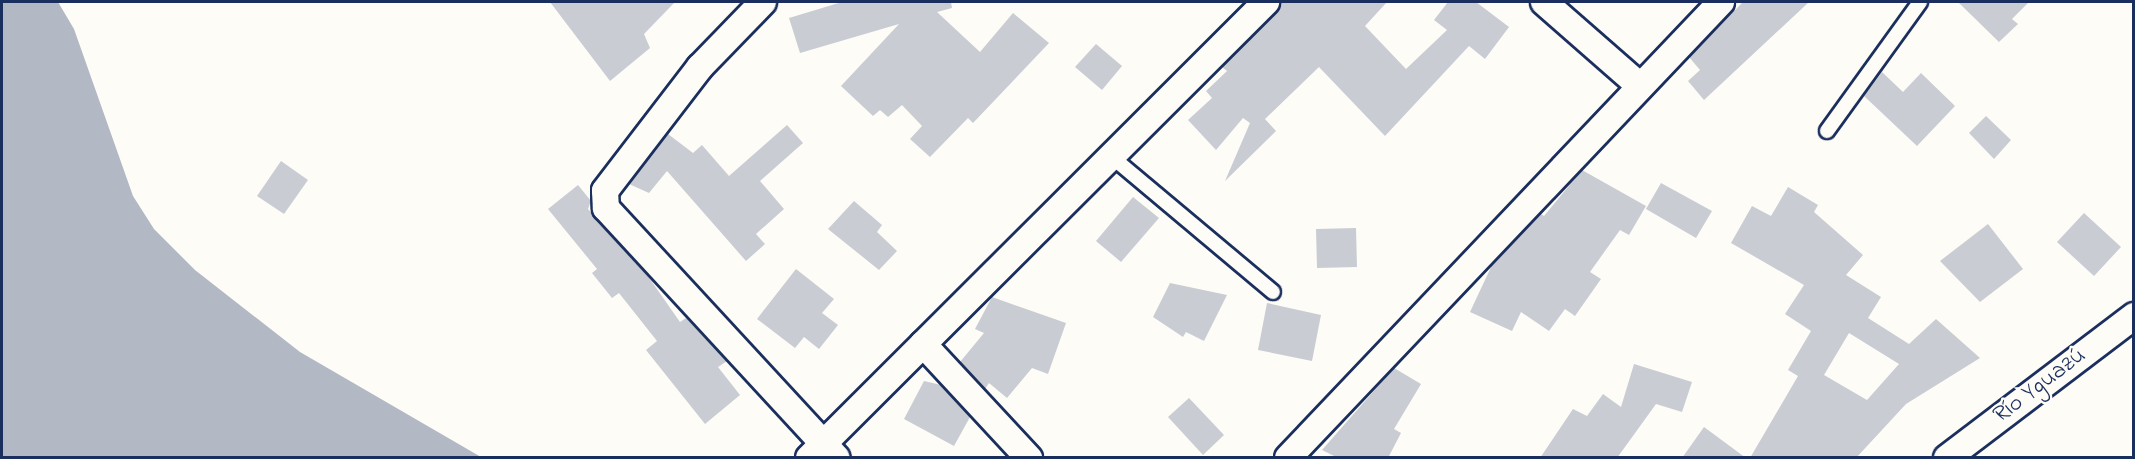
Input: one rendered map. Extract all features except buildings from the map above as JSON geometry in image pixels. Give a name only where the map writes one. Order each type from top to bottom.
[{"type":"street","points":[[763,2],[700,67],[605,191],[606,208],[824,452],[923,344],[1266,2]]},
{"type":"street","points":[[1544,2],[1640,86]]},
{"type":"street","points":[[1288,458],[1721,2]]},
{"type":"street","name":"Río Yguazú","points":[[1947,458],[2133,316]]},
{"type":"street","points":[[923,344],[1029,458]]},
{"type":"lane","points":[[1827,131],[1920,2]]},
{"type":"lane","points":[[1112,157],[1273,292]]},
{"type":"shaded area","points":[[2,2],[58,2],[74,29],[133,196],[154,229],[195,270],[300,352],[481,457],[2,457]]}]
